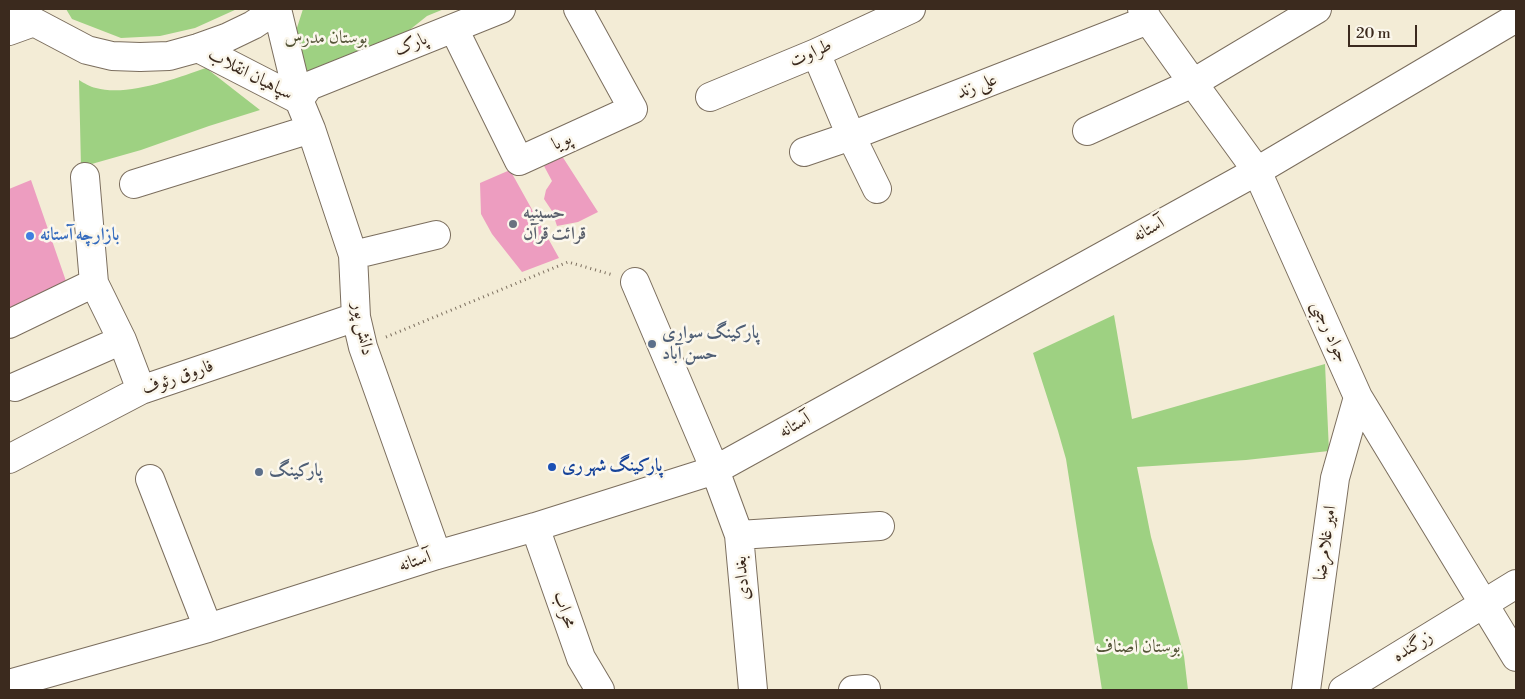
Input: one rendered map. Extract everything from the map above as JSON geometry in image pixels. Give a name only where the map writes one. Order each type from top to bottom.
[{"type":"street","points":[[9,32],[29,13],[87,50],[112,56],[169,56],[226,38],[253,26],[277,9]]},
{"type":"street","name":"سپاهیان انقلاب","points":[[277,9],[299,100]]},
{"type":"street","name":"پارک","points":[[299,100],[309,86],[501,9]]},
{"type":"street","name":"پویا","points":[[454,29],[520,161],[634,109],[578,9]]},
{"type":"street","name":"طراوت","points":[[710,97],[816,53],[911,9]]},
{"type":"street","points":[[1087,131],[1193,83],[1317,9]]},
{"type":"street","name":"جواد رجبی","points":[[1145,14],[1257,171],[1358,397],[1516,657]]},
{"type":"street","name":"علی زند","points":[[804,152],[852,136],[1145,14]]},
{"type":"street","name":"آستانه","points":[[9,684],[208,628],[437,555],[535,527],[715,470],[1257,171],[1516,18]]},
{"type":"street","name":"سپاهیان انقلاب","points":[[198,48],[299,100]]},
{"type":"street","points":[[816,53],[877,189]]},
{"type":"street","name":"دانش پور","points":[[299,100],[311,128],[353,254],[356,318],[363,347],[437,555]]},
{"type":"street","points":[[134,184],[311,128]]},
{"type":"street","points":[[85,177],[94,282],[122,340],[141,390]]},
{"type":"street","points":[[353,254],[436,235]]},
{"type":"street","points":[[9,324],[94,282]]},
{"type":"street","name":"بغدادی","points":[[635,282],[715,470],[739,535],[753,690]]},
{"type":"street","name":"فاروق رئوف","points":[[9,459],[141,390],[356,318]]},
{"type":"street","points":[[15,387],[122,340]]},
{"type":"street","name":"امیر غلامرضا","points":[[1306,690],[1335,478],[1358,397]]},
{"type":"street","points":[[150,479],[208,628]]},
{"type":"street","points":[[739,535],[880,526]]},
{"type":"street","name":"محراب","points":[[535,527],[581,658],[600,690]]},
{"type":"street","name":"زرگنده","points":[[1343,690],[1516,584]]},
{"type":"path","points":[[363,347],[568,262],[635,282]]},
{"type":"green space","points":[[66,9],[237,9],[195,28],[160,36],[121,38],[72,19]]},
{"type":"green space","name":"بوستان مدرس","points":[[303,9],[444,9],[427,16],[397,40],[305,81],[295,34]]},
{"type":"green space","points":[[206,68],[260,110],[141,150],[81,167],[79,80],[94,87],[122,90],[152,85]]},
{"type":"green space","name":"بوستان اصناف","points":[[1114,315],[1132,419],[1325,364],[1329,451],[1246,460],[1137,467],[1151,537],[1184,656],[1188,690],[1102,690],[1066,459],[1033,353]]},
{"type":"building","points":[[562,156],[598,212],[578,222],[557,226],[552,211],[544,199],[546,190],[552,181],[544,166]]},
{"type":"building","name":"حسینیه قرائت قرآن","points":[[510,170],[559,258],[522,272],[492,234],[481,214],[480,183]]},
{"type":"building","name":"بازارچه آستانه","points":[[31,180],[67,284],[9,308],[9,189]]},
{"type":"place","name":"حسینیه قرائت قرآن","points":[[513,224]]},
{"type":"place","name":"بازارچه آستانه","points":[[30,236]]},
{"type":"place","name":"پارکینگ سواری حسن آباد","points":[[652,344]]},
{"type":"place","name":"پارکینگ شهر ری","points":[[552,467]]},
{"type":"place","name":"پارکینگ","points":[[259,472]]}]
